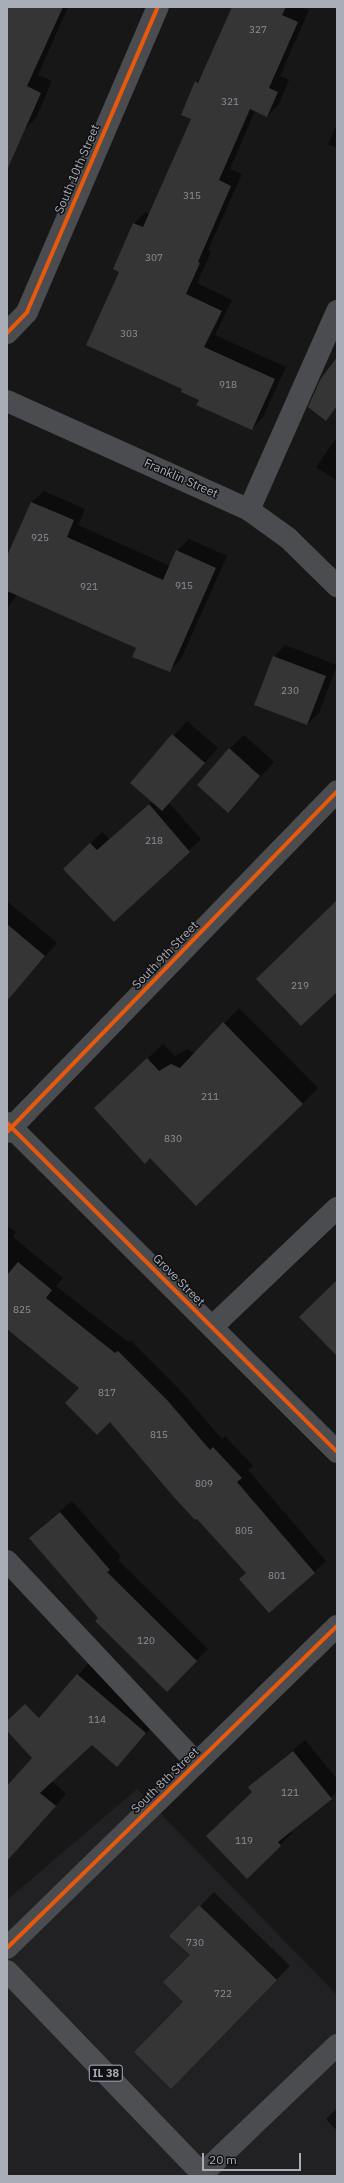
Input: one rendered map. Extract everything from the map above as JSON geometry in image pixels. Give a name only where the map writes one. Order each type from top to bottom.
[{"type":"main road","name":"IL 38","points":[[7,1971],[202,2175]]},
{"type":"street","name":"South 10th Street","points":[[7,333],[27,312],[158,7]]},
{"type":"street","points":[[249,510],[337,312]]},
{"type":"street","name":"Franklin Street","points":[[7,401],[249,510],[288,538],[337,586]]},
{"type":"street","name":"South 9th Street","points":[[9,1127],[337,792]]},
{"type":"street","name":"Grove Street","points":[[9,1127],[337,1452]]},
{"type":"street","points":[[212,1327],[337,1208]]},
{"type":"street","points":[[7,1561],[197,1763]]},
{"type":"street","name":"South 8th Street","points":[[7,1948],[337,1626]]},
{"type":"street","points":[[202,2175],[337,2045]]},
{"type":"shaded area","points":[[137,1789],[337,1995],[337,2176],[7,2176],[7,1900]]},
{"type":"building","points":[[7,7],[63,7],[27,86],[41,93],[7,170]]},
{"type":"building","points":[[232,7],[286,7],[282,15],[298,22],[269,88],[278,92],[267,117],[250,109],[219,180],[231,186],[198,262],[200,263],[186,294],[222,311],[204,347],[275,379],[252,430],[196,405],[199,400],[181,392],[182,389],[86,345],[119,272],[113,269],[133,223],[143,227],[191,119],[181,115],[195,81],[198,83]]},
{"type":"building","points":[[337,357],[337,406],[326,421],[308,407],[320,380]]},
{"type":"building","points":[[31,502],[74,520],[67,537],[163,580],[176,550],[216,568],[170,672],[132,657],[136,648],[7,591],[7,556]]},
{"type":"building","points":[[273,656],[326,676],[307,725],[254,705]]},
{"type":"building","points":[[172,734],[205,763],[162,811],[130,783]]},
{"type":"building","points":[[229,748],[260,776],[228,813],[197,785]]},
{"type":"building","points":[[149,804],[190,852],[114,922],[63,869],[90,843],[97,850]]},
{"type":"building","points":[[337,900],[337,992],[301,1026],[256,979]]},
{"type":"building","points":[[7,924],[45,956],[7,1001]]},
{"type":"building","points":[[223,1022],[303,1104],[196,1206],[150,1158],[145,1164],[94,1108],[147,1058],[159,1071],[171,1064],[180,1068]]},
{"type":"building","points":[[18,1262],[52,1290],[46,1298],[115,1353],[118,1351],[168,1401],[210,1450],[213,1447],[242,1478],[237,1482],[315,1573],[269,1613],[239,1579],[246,1573],[197,1519],[195,1520],[173,1496],[110,1422],[97,1435],[65,1403],[79,1388],[7,1329],[7,1275]]},
{"type":"building","points":[[337,1280],[337,1356],[299,1317]]},
{"type":"building","points":[[60,1512],[110,1570],[107,1572],[197,1661],[167,1692],[95,1621],[98,1618],[29,1538]]},
{"type":"building","points":[[77,1674],[146,1733],[117,1767],[92,1745],[40,1793],[56,1806],[7,1861],[7,1786],[32,1758],[7,1731],[7,1721],[25,1704],[39,1718]]},
{"type":"building","points":[[293,1751],[332,1799],[278,1842],[281,1846],[247,1879],[206,1836],[252,1792],[248,1787]]},
{"type":"building","points":[[199,1905],[277,1980],[171,2089],[134,2052],[183,2002],[163,1982],[190,1955],[169,1936]]},
{"type":"cycle path","points":[[7,333],[27,312],[158,7]]},
{"type":"cycle path","points":[[7,1132],[337,792]]},
{"type":"cycle path","points":[[7,1123],[337,1452]]},
{"type":"cycle path","points":[[7,1948],[337,1626]]}]
